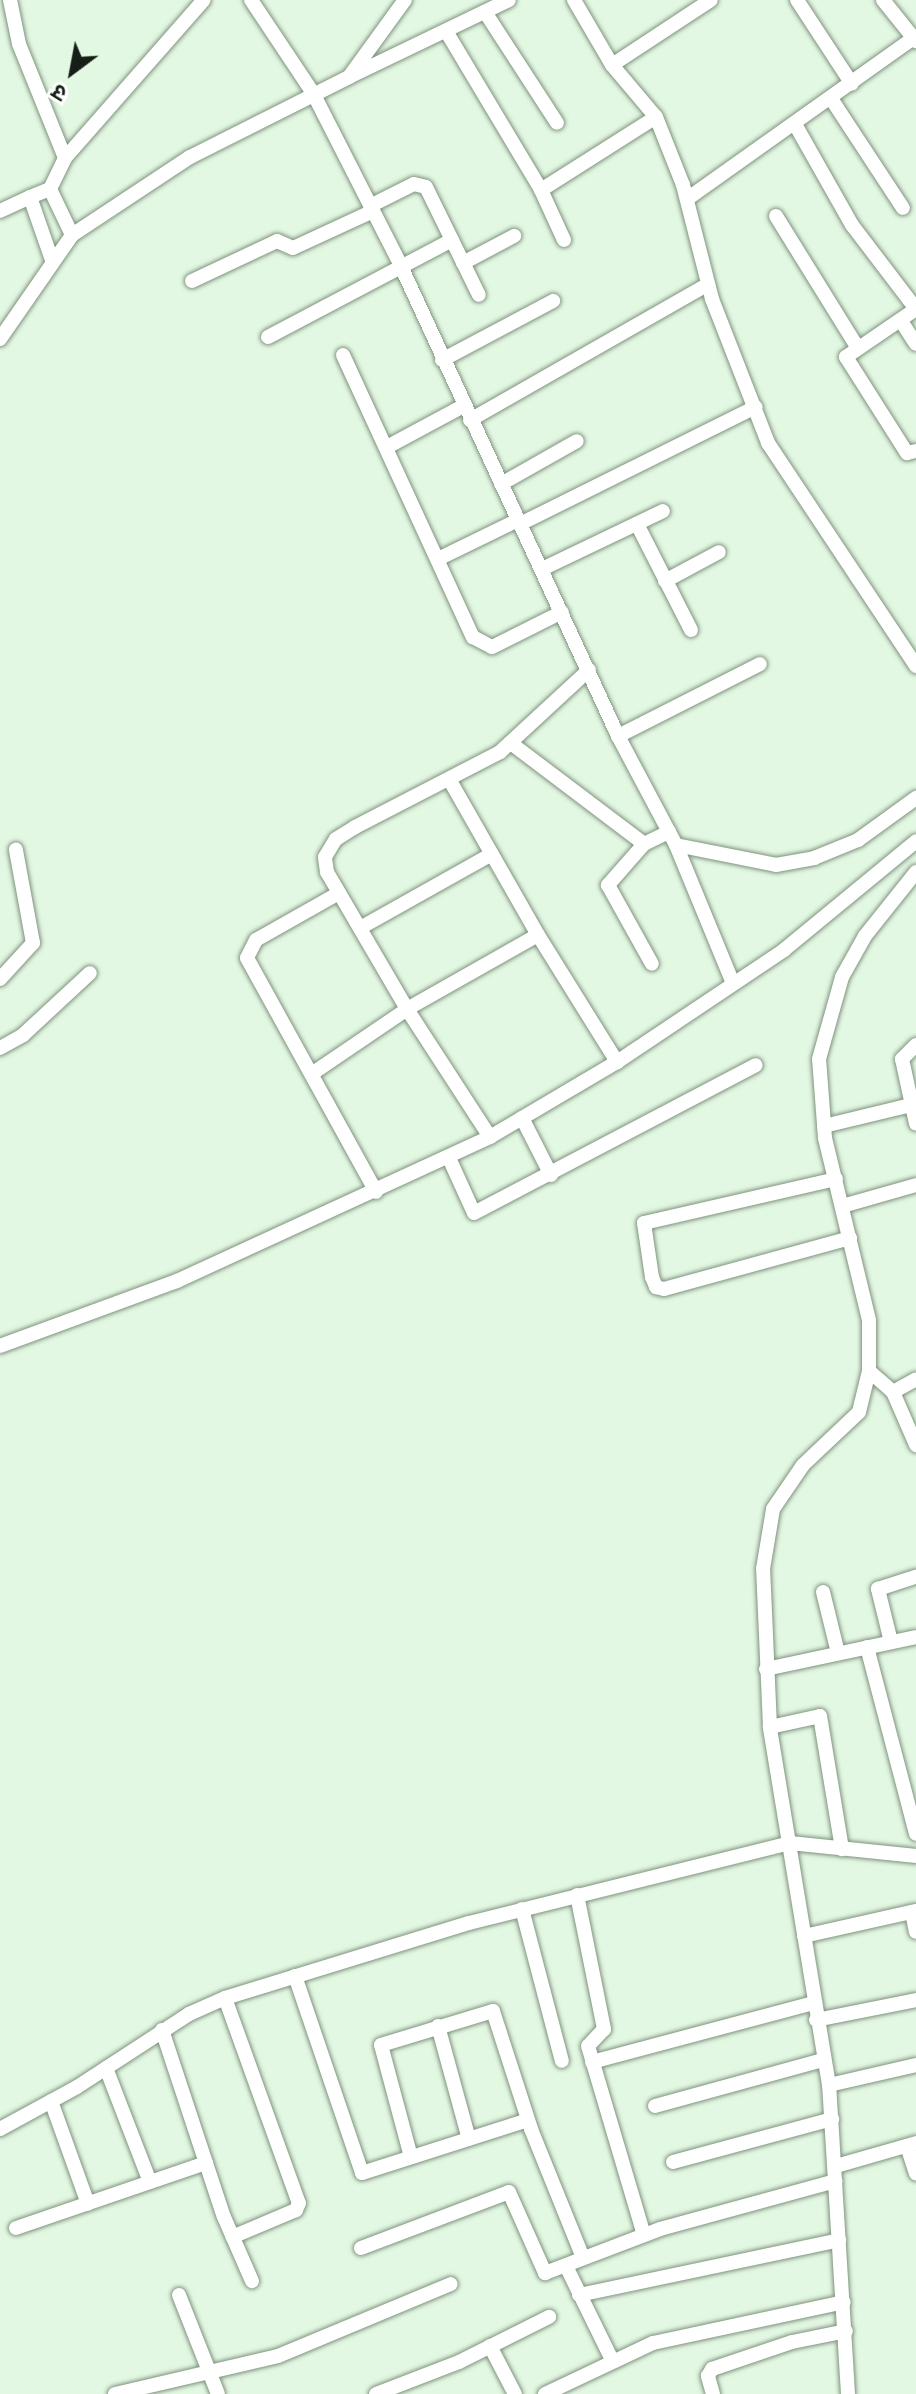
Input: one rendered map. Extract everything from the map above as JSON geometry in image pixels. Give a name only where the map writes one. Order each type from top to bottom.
[{"type":"street","points":[[10,0],[19,44],[65,158]]},
{"type":"street","points":[[0,211],[50,189],[65,158],[204,0]]},
{"type":"street","points":[[251,0],[313,93],[401,268],[618,736],[672,838],[733,983]]},
{"type":"street","points":[[0,339],[72,235],[190,157],[313,93],[509,0]]},
{"type":"street","points":[[574,0],[612,65],[656,117],[687,199],[707,285],[768,443],[916,666]]},
{"type":"street","points":[[612,65],[711,0]]},
{"type":"street","points":[[797,0],[852,84]]},
{"type":"street","points":[[687,199],[796,126],[914,40],[883,0]]},
{"type":"street","points":[[349,77],[409,2]]},
{"type":"street","points":[[485,12],[557,123]]},
{"type":"street","points":[[446,31],[541,190],[564,240]]},
{"type":"street","points":[[832,100],[903,208]]},
{"type":"street","points":[[541,190],[656,117]]},
{"type":"street","points":[[796,126],[852,225],[916,309],[858,348],[847,361],[907,453],[916,451]]},
{"type":"street","points":[[192,281],[277,241],[293,248],[421,183],[479,295]]},
{"type":"street","points":[[50,189],[72,235]]},
{"type":"street","points":[[30,197],[52,260]]},
{"type":"street","points":[[776,216],[858,348]]},
{"type":"street","points":[[463,263],[514,236]]},
{"type":"street","points":[[268,337],[452,240]]},
{"type":"street","points":[[470,420],[707,285]]},
{"type":"street","points":[[442,360],[553,301]]},
{"type":"street","points":[[901,321],[916,344]]},
{"type":"street","points":[[343,355],[465,624],[485,646],[562,612]]},
{"type":"street","points":[[387,447],[463,406]]},
{"type":"street","points":[[438,559],[756,407]]},
{"type":"street","points":[[501,484],[577,441]]},
{"type":"street","points":[[542,569],[663,511]]},
{"type":"street","points":[[637,524],[691,630]]},
{"type":"street","points":[[665,581],[719,552]]},
{"type":"street","points":[[618,736],[760,664]]},
{"type":"street","points":[[490,1137],[407,1009],[339,893],[325,857],[336,839],[450,781],[512,744],[589,670]]},
{"type":"street","points":[[512,744],[644,844]]},
{"type":"street","points":[[450,781],[538,935],[617,1062]]},
{"type":"street","points":[[652,964],[608,885],[644,844],[672,838],[734,861],[776,865],[802,861],[858,840],[916,798]]},
{"type":"street","points":[[0,1346],[177,1281],[490,1137],[617,1062],[784,950],[916,841]]},
{"type":"street","points":[[0,979],[33,943],[16,850]]},
{"type":"street","points":[[360,928],[492,854]]},
{"type":"street","points":[[848,2394],[829,2085],[813,2003],[770,1727],[763,1569],[773,1509],[803,1465],[859,1412],[869,1371],[869,1320],[824,1126],[819,1059],[842,977],[865,936],[916,872]]},
{"type":"street","points":[[339,893],[247,949],[376,1192]]},
{"type":"street","points":[[313,1073],[407,1009],[538,935]]},
{"type":"street","points":[[0,1048],[23,1035],[90,973]]},
{"type":"street","points":[[916,1045],[902,1059],[916,1124]]},
{"type":"street","points":[[449,1158],[474,1213],[756,1065]]},
{"type":"street","points":[[824,1126],[911,1105]]},
{"type":"street","points":[[522,1118],[551,1175]]},
{"type":"street","points":[[836,1179],[644,1223],[652,1277],[656,1287],[664,1289],[850,1238]]},
{"type":"street","points":[[842,1206],[916,1185]]},
{"type":"street","points":[[869,1371],[893,1392],[916,1445]]},
{"type":"street","points":[[893,1392],[916,1379]]},
{"type":"street","points":[[891,1642],[878,1589],[916,1577]]},
{"type":"street","points":[[823,1592],[838,1653]]},
{"type":"street","points":[[766,1669],[916,1637]]},
{"type":"street","points":[[867,1647],[916,1834]]},
{"type":"street","points":[[770,1727],[820,1716],[842,1849]]},
{"type":"street","points":[[0,2129],[106,2068],[162,2030],[225,1998],[295,1976],[522,1909],[790,1843],[916,1856]]},
{"type":"street","points":[[577,1895],[604,2029],[588,2043],[644,2235]]},
{"type":"street","points":[[522,1909],[562,2061]]},
{"type":"street","points":[[804,1936],[914,1912],[916,1932]]},
{"type":"street","points":[[295,1976],[358,2171],[366,2174],[528,2120]]},
{"type":"street","points":[[225,1998],[299,2203],[296,2210],[232,2237]]},
{"type":"street","points":[[816,2020],[916,2000]]},
{"type":"street","points":[[592,2062],[813,2003]]},
{"type":"street","points":[[411,2157],[380,2048],[386,2041],[490,2011],[496,2014],[528,2120],[583,2258]]},
{"type":"street","points":[[438,2026],[469,2139]]},
{"type":"street","points":[[162,2030],[232,2237],[252,2281]]},
{"type":"street","points":[[655,2106],[823,2060]]},
{"type":"street","points":[[829,2085],[916,2065]]},
{"type":"street","points":[[106,2068],[150,2182]]},
{"type":"street","points":[[51,2101],[88,2204]]},
{"type":"street","points":[[673,2162],[832,2119]]},
{"type":"street","points":[[361,2248],[509,2192],[542,2271],[566,2266],[644,2235],[836,2174],[912,2145],[916,2174]]},
{"type":"street","points":[[16,2228],[206,2163]]},
{"type":"street","points":[[579,2295],[839,2240]]},
{"type":"street","points":[[566,2266],[612,2360]]},
{"type":"street","points":[[115,2394],[306,2346],[451,2284]]},
{"type":"street","points":[[179,2295],[218,2394]]},
{"type":"street","points":[[545,2394],[612,2360],[680,2335],[844,2302]]},
{"type":"street","points":[[376,2394],[401,2390],[549,2317]]},
{"type":"street","points":[[713,2394],[708,2376],[712,2369],[792,2342],[846,2331]]},
{"type":"street","points":[[490,2346],[515,2394]]}]
